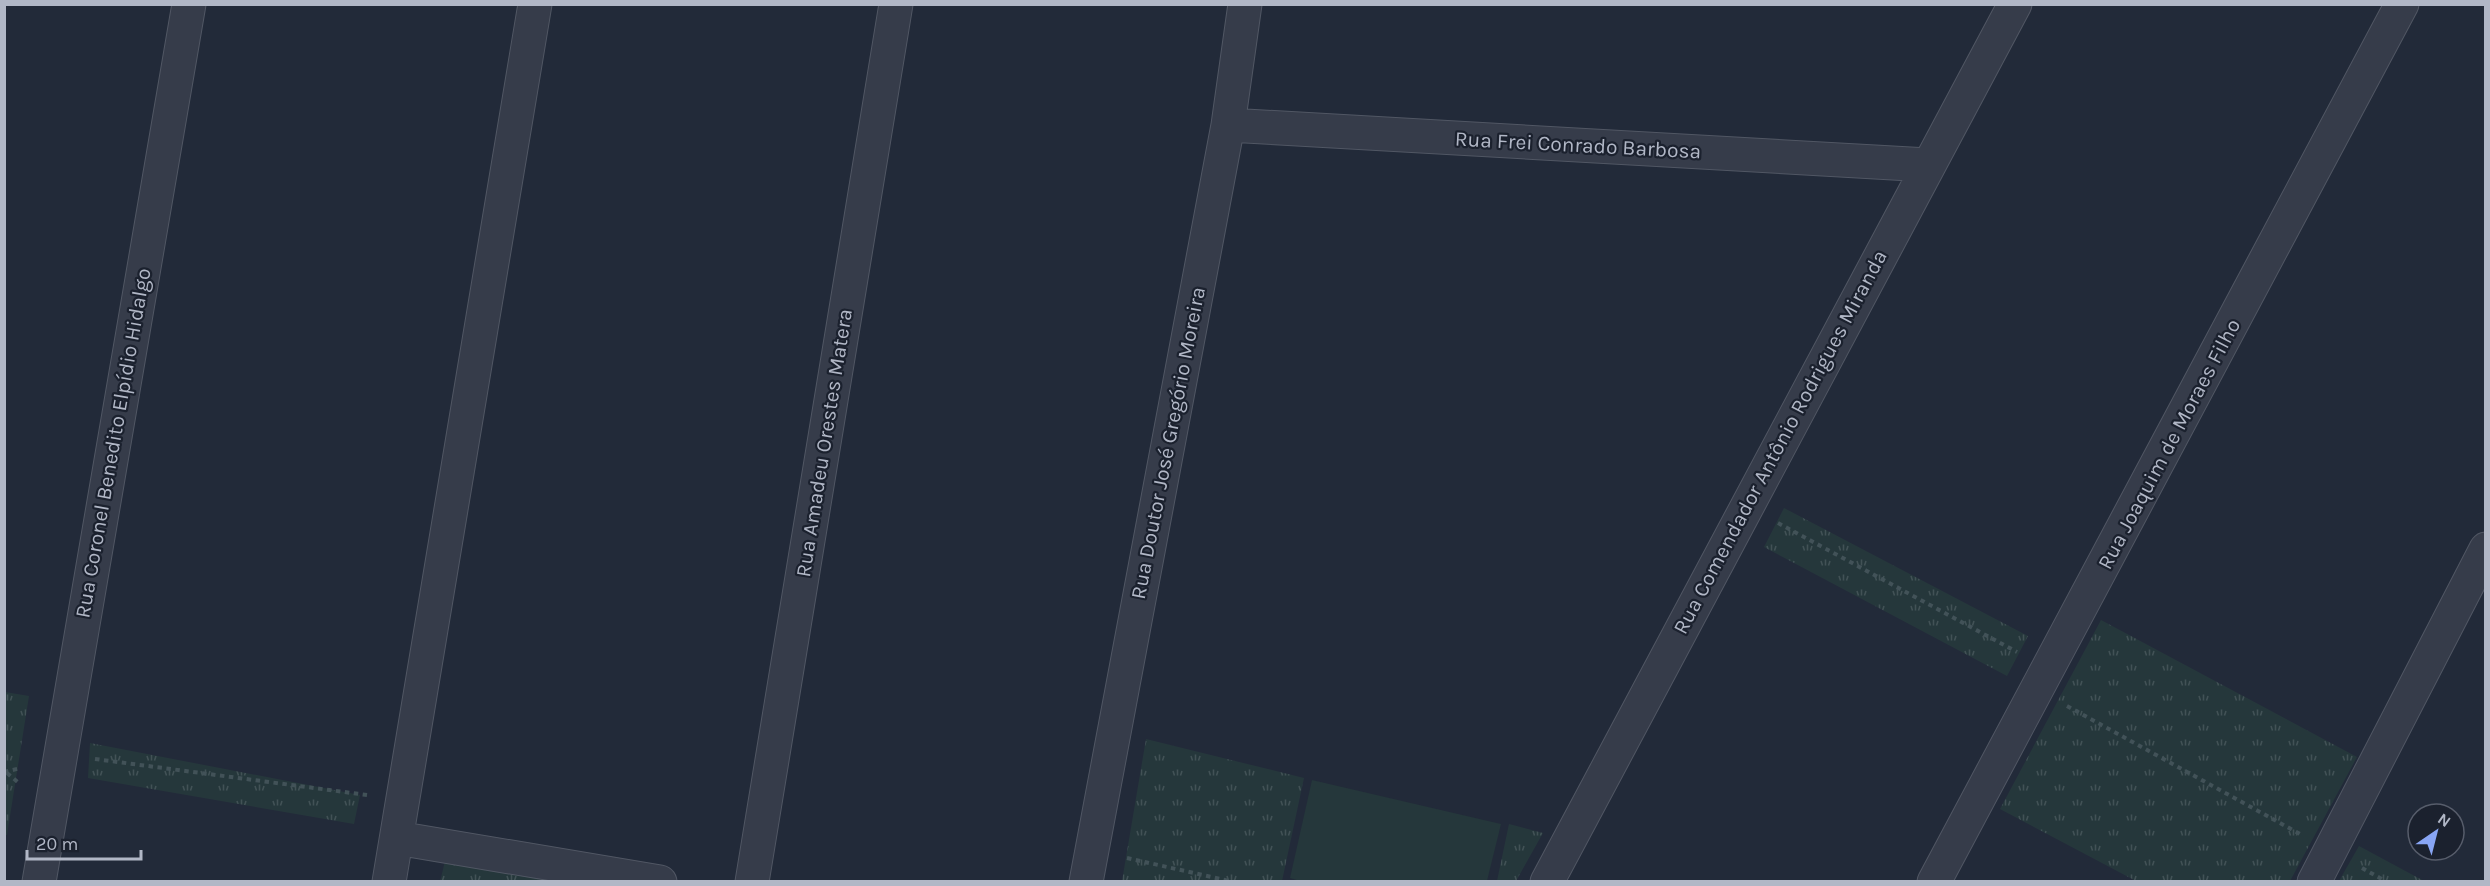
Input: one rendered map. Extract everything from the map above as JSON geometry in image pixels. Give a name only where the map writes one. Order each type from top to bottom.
[{"type":"street","name":"Rua Coronel Benedito Elpídio Hidalgo","points":[[39,882],[189,4]]},
{"type":"street","points":[[389,882],[536,4]]},
{"type":"street","name":"Rua Amadeu Orestes Matera","points":[[752,882],[896,4]]},
{"type":"street","name":"Rua Doutor José Gregório Moreira","points":[[1088,866],[1228,125],[1245,4]]},
{"type":"street","name":"Rua Comendador Antônio Rodrigues Miranda","points":[[1547,882],[2015,4]]},
{"type":"street","name":"Rua Joaquim de Moraes Filho","points":[[1934,882],[2050,669],[2402,4]]},
{"type":"street","name":"Rua Frei Conrado Barbosa","points":[[1228,125],[1928,165]]},
{"type":"street","points":[[2314,882],[2486,549]]},
{"type":"street","points":[[397,838],[660,882]]},
{"type":"path","points":[[1746,506],[2050,669],[2061,703],[2329,851]]},
{"type":"path","points":[[60,754],[402,799]]},
{"type":"path","points":[[1088,866],[1234,882]]},
{"type":"green space","points":[[1784,508],[2028,636],[2007,676],[1764,547]]},
{"type":"green space","points":[[2101,620],[2357,757],[2290,881],[2136,881],[2000,809]]},
{"type":"green space","points":[[5,692],[29,696],[7,835],[4,835]]},
{"type":"green space","points":[[1146,739],[1304,778],[1282,881],[1122,881]]},
{"type":"green space","points":[[90,743],[360,795],[354,824],[88,778]]},
{"type":"green space","points":[[1312,780],[1501,824],[1487,881],[1303,882],[1290,878]]},
{"type":"green space","points":[[1509,824],[1543,833],[1516,881],[1497,881]]},
{"type":"green space","points":[[2359,846],[2424,881],[2339,881]]},
{"type":"green space","points":[[445,861],[560,882],[440,882]]}]
